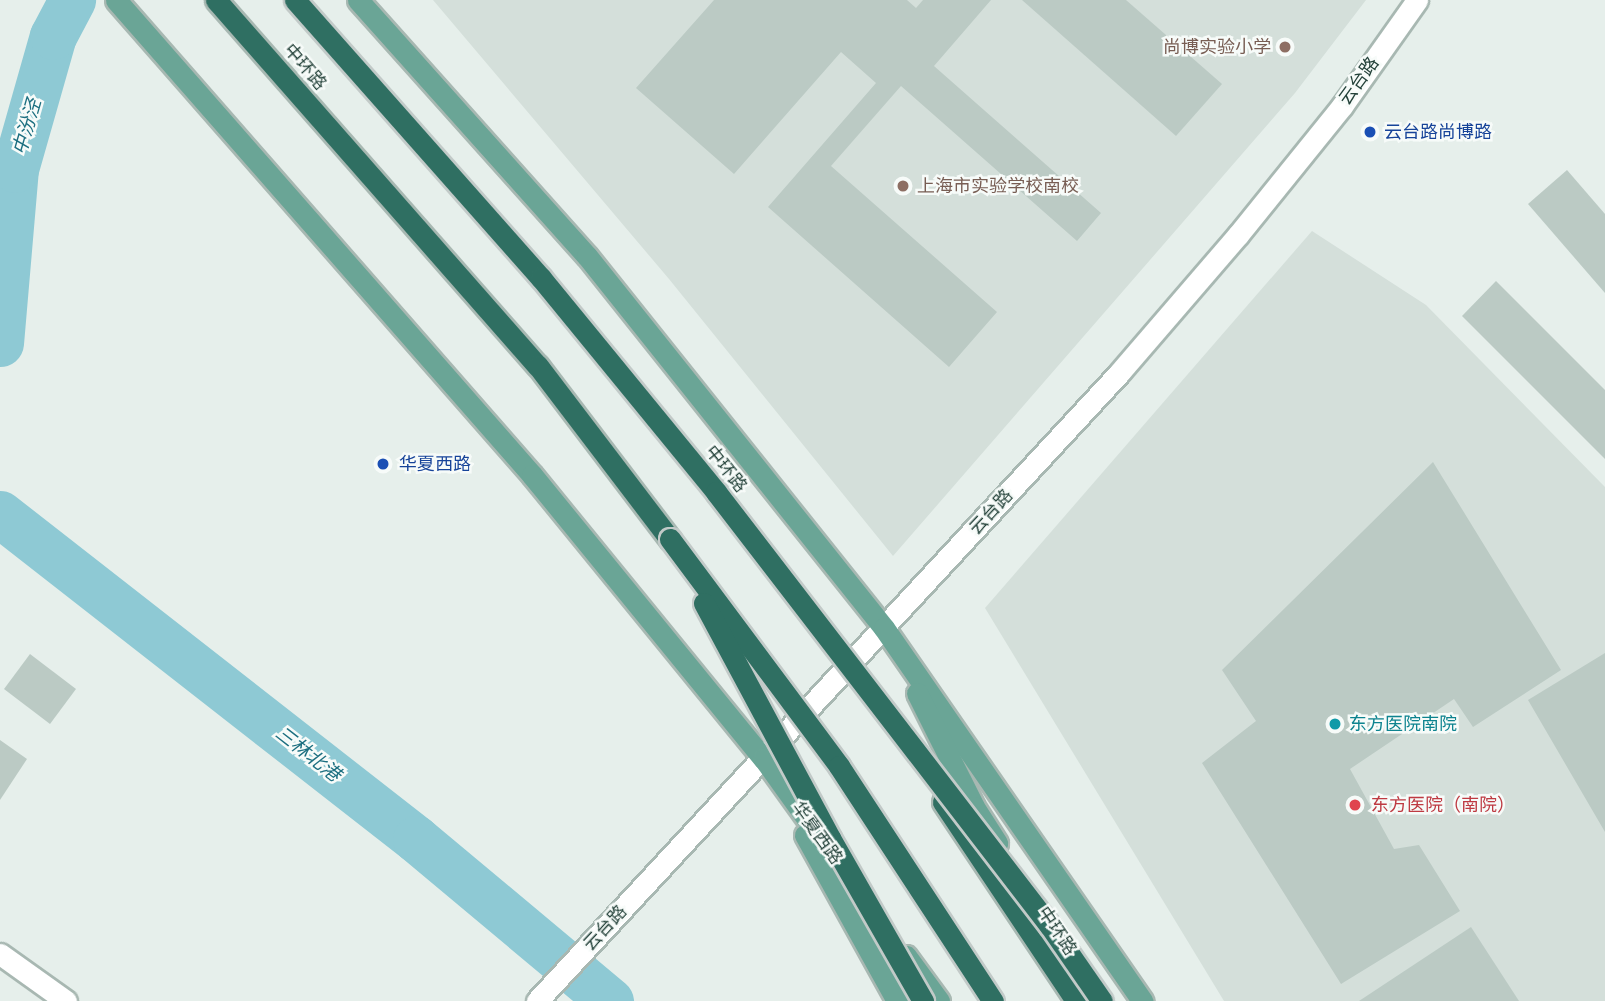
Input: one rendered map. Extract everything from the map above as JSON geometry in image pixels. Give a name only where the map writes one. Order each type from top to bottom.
[{"type":"highway","name":"中环路","points":[[216,0],[537,366],[839,766],[993,1001]]},
{"type":"highway","name":"中环路","points":[[295,0],[541,278],[716,492],[883,710],[1076,1001]]},
{"type":"highway","points":[[670,539],[830,838],[923,1001]]},
{"type":"highway","points":[[883,710],[1050,926],[1102,1001]]},
{"type":"main road","name":"华夏西路","points":[[116,0],[532,475],[764,759],[939,1001]]},
{"type":"main road","points":[[358,0],[587,256],[884,628],[1142,1001]]},
{"type":"main road","points":[[884,628],[974,807],[1096,1001]]},
{"type":"main road","points":[[764,759],[897,1001]]},
{"type":"street","name":"云台路","points":[[537,1001],[1120,372],[1238,235],[1342,106],[1418,0]]},
{"type":"street","points":[[0,954],[66,1001]]},
{"type":"shaded area","name":"上海市实验学校南校","points":[[433,0],[1366,0],[1295,93],[893,556],[669,279]]},
{"type":"shaded area","name":"东方医院（南院）","points":[[1312,231],[1426,305],[1605,487],[1605,1001],[1224,1001],[985,608]]},
{"type":"building","points":[[714,0],[907,0],[916,8],[923,0],[991,0],[934,66],[1101,213],[1077,241],[901,86],[831,166],[997,312],[949,367],[768,207],[876,83],[841,52],[734,174],[636,88]]},
{"type":"building","points":[[1022,0],[1126,0],[1222,84],[1176,136]]},
{"type":"building","points":[[1567,170],[1605,214],[1605,293],[1528,204]]},
{"type":"building","points":[[1496,281],[1605,390],[1605,459],[1462,316]]},
{"type":"building","name":"东方医院南院","points":[[1433,462],[1561,670],[1473,727],[1454,699],[1350,769],[1394,849],[1419,845],[1460,911],[1341,984],[1202,763],[1256,721],[1222,670]]},
{"type":"building","points":[[1605,653],[1605,832],[1528,700]]},
{"type":"building","points":[[30,654],[76,689],[50,724],[4,689]]},
{"type":"building","points":[[0,740],[27,759],[0,800]]},
{"type":"building","points":[[1471,927],[1519,1001],[1359,1001]]},
{"type":"waterway","name":"中汾泾","points":[[0,343],[15,169],[53,36],[72,0]]},
{"type":"waterway","name":"三林北港","points":[[0,514],[416,839],[610,1001]]},
{"type":"place","name":"尚博实验小学","points":[[1285,47]]},
{"type":"place","name":"云台路尚博路","points":[[1370,132]]},
{"type":"place","name":"上海市实验学校南校","points":[[903,186]]},
{"type":"place","name":"华夏西路","points":[[383,464]]},
{"type":"place","name":"东方医院南院","points":[[1335,724]]},
{"type":"place","name":"东方医院（南院）","points":[[1355,805]]}]
